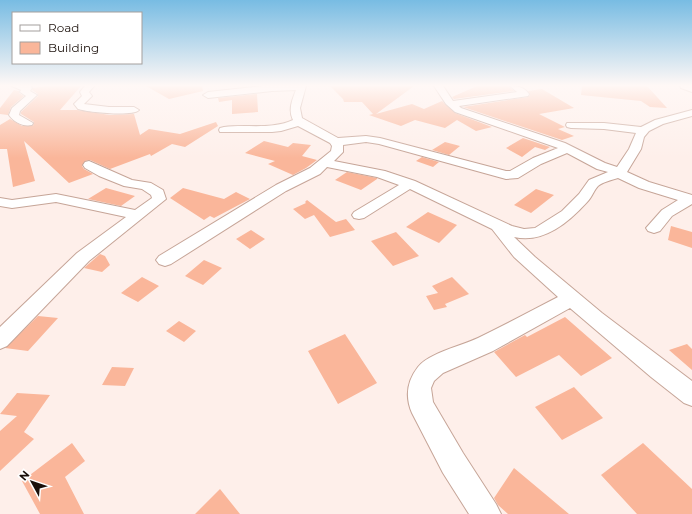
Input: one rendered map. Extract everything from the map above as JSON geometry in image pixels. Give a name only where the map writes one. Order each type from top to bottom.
[{"type":"street","points":[[15,110],[14,114],[17,119],[28,123]]},
{"type":"street","points":[[109,110],[134,110]]},
{"type":"street","points":[[296,110],[298,122]]},
{"type":"street","points":[[458,110],[568,148],[601,166],[644,185],[690,200]]},
{"type":"street","points":[[325,163],[380,174],[410,184],[515,232],[524,234],[539,232],[567,214],[584,197],[594,183],[619,173],[635,149],[639,137],[643,131],[659,122],[691,114]]},
{"type":"street","points":[[298,122],[336,142],[366,139],[387,142],[506,175],[513,175],[537,161],[568,148]]},
{"type":"street","points":[[224,130],[244,128],[285,128],[298,122]]},
{"type":"street","points":[[571,126],[604,126],[643,131]]},
{"type":"street","points":[[165,260],[281,188],[315,171],[337,152],[338,146],[336,142]]},
{"type":"street","points":[[0,340],[83,258],[159,199],[158,193],[146,186],[129,183],[104,174],[90,166]]},
{"type":"street","points":[[358,215],[410,184]]},
{"type":"street","points":[[0,202],[12,204],[56,198],[137,215]]},
{"type":"street","points":[[654,228],[667,213],[690,200]]},
{"type":"street","points":[[496,224],[516,249],[571,299],[633,352],[692,395]]},
{"type":"street","points":[[486,514],[453,463],[421,405],[420,387],[426,374],[435,366],[485,345],[571,299]]},
{"type":"building","points":[[0,110],[10,110],[8,115],[0,114]]},
{"type":"building","points":[[23,110],[77,110],[110,115],[134,114],[140,135],[149,129],[180,134],[216,122],[218,126],[185,147],[172,144],[151,156],[150,154],[110,169],[90,160],[85,161],[82,166],[84,169],[93,174],[69,183],[24,141],[35,181],[13,187],[7,149],[0,149],[0,125],[10,119],[22,126],[33,126],[34,122],[21,114]]},
{"type":"building","points":[[232,110],[258,110],[258,112],[232,114]]},
{"type":"building","points":[[369,110],[381,110],[376,114],[390,110],[452,110],[455,113],[492,127],[476,131],[457,120],[445,128],[415,120],[401,126],[369,115],[373,114]]},
{"type":"building","points":[[472,110],[562,110],[539,114],[565,127],[558,129],[574,136],[562,140]]},
{"type":"building","points":[[523,138],[550,147],[545,150],[535,147],[522,157],[506,148]]},
{"type":"building","points":[[264,141],[288,147],[293,143],[311,145],[302,156],[317,160],[293,175],[268,164],[275,161],[245,153]]},
{"type":"building","points":[[445,142],[460,146],[449,155],[432,150]]},
{"type":"building","points":[[422,157],[439,162],[433,167],[416,161]]},
{"type":"building","points":[[347,172],[377,179],[361,190],[335,180]]},
{"type":"building","points":[[106,188],[135,196],[121,206],[88,199]]},
{"type":"building","points":[[183,188],[224,199],[236,192],[250,199],[214,218],[210,216],[204,220],[170,198]]},
{"type":"building","points":[[536,189],[554,195],[531,213],[514,205]]},
{"type":"building","points":[[307,200],[336,222],[346,219],[355,230],[330,237],[314,215],[305,219],[293,209],[306,203],[305,202]]},
{"type":"building","points":[[428,212],[457,225],[439,243],[406,227]]},
{"type":"building","points":[[671,226],[692,232],[692,248],[668,240]]},
{"type":"building","points":[[251,230],[265,239],[250,249],[236,239]]},
{"type":"building","points":[[396,232],[419,256],[393,266],[371,241]]},
{"type":"building","points":[[100,254],[105,256],[110,265],[102,272],[84,268]]},
{"type":"building","points":[[204,260],[222,268],[203,285],[185,276]]},
{"type":"building","points":[[142,277],[159,286],[138,302],[121,293]]},
{"type":"building","points":[[452,277],[469,294],[445,304],[447,307],[434,310],[426,296],[438,293],[432,286]]},
{"type":"building","points":[[38,316],[58,318],[28,351],[5,348]]},
{"type":"building","points":[[565,317],[612,358],[581,376],[559,355],[516,377],[494,352],[525,335],[527,337]]},
{"type":"building","points":[[179,321],[196,331],[184,342],[166,331]]},
{"type":"building","points":[[345,334],[377,383],[338,404],[308,351]]},
{"type":"building","points":[[687,344],[692,349],[692,370],[669,350]]},
{"type":"building","points":[[112,367],[134,368],[125,386],[102,385]]},
{"type":"building","points":[[574,387],[603,418],[562,440],[535,407]]},
{"type":"building","points":[[17,393],[50,395],[24,432],[34,439],[0,471],[0,431],[17,416],[0,414]]},
{"type":"building","points":[[72,443],[85,461],[65,477],[84,514],[40,514],[22,481]]},
{"type":"building","points":[[643,443],[692,489],[692,514],[637,514],[601,475]]},
{"type":"building","points":[[514,468],[569,514],[508,514],[498,505],[494,498]]},
{"type":"building","points":[[220,489],[240,514],[195,514]]}]
